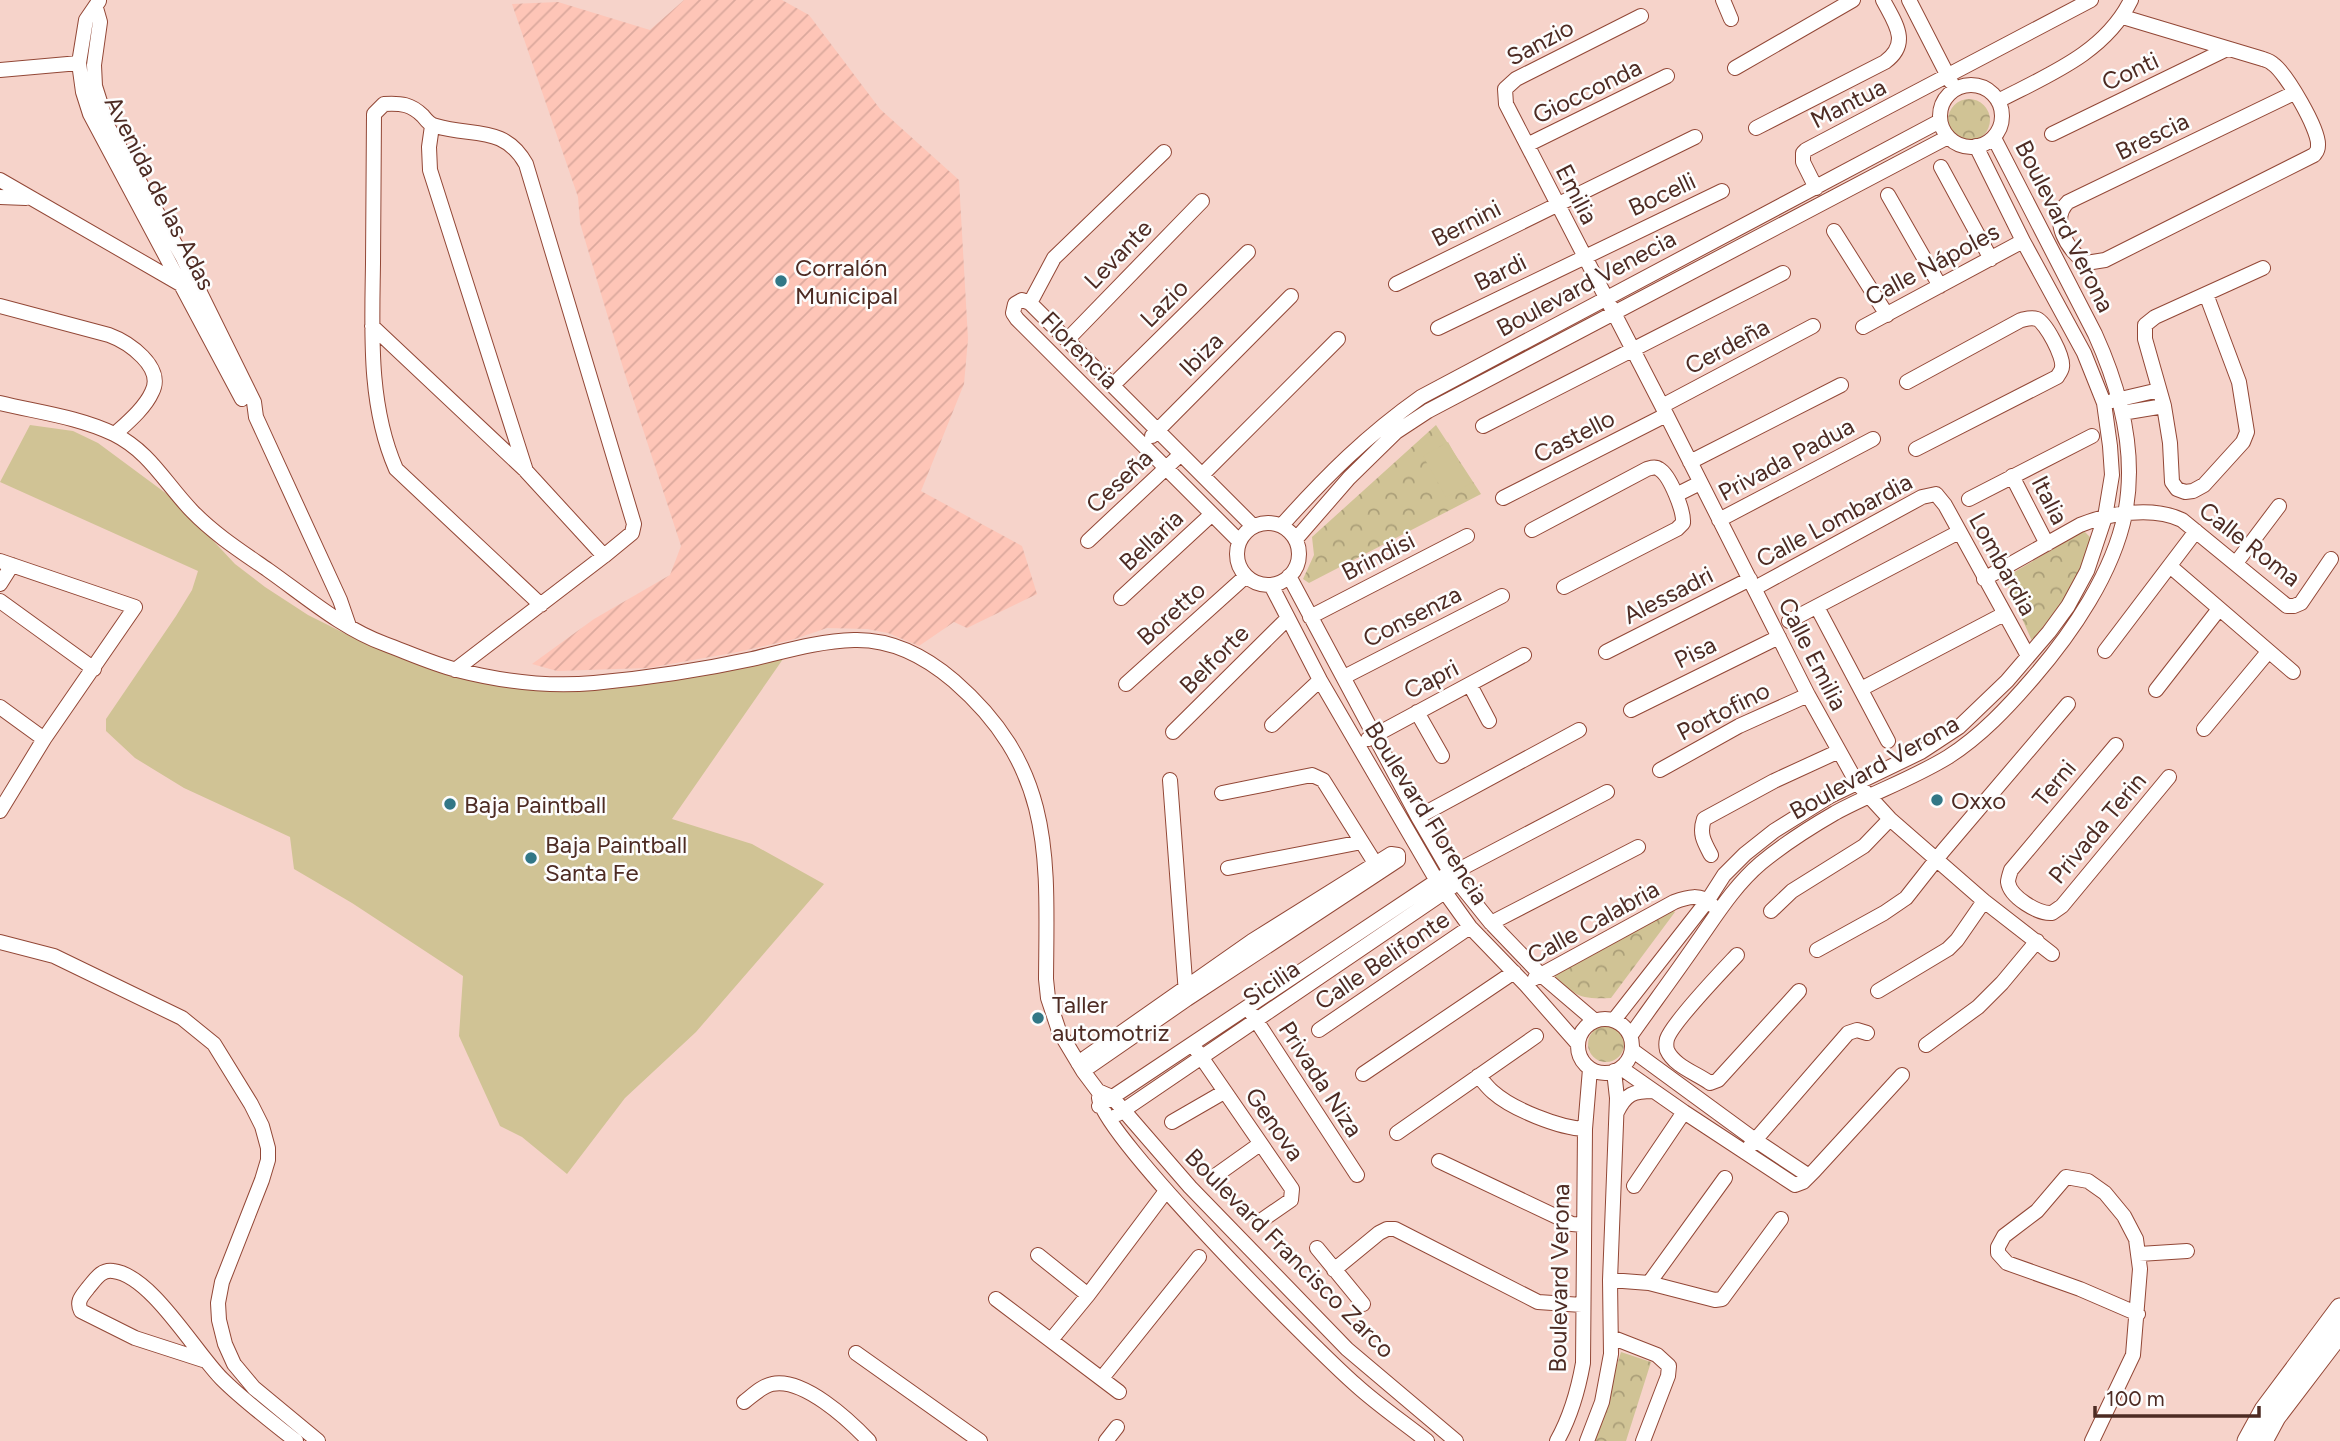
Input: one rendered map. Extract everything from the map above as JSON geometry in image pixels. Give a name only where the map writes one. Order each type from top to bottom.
[{"type":"main road","points":[[2252,1440],[2264,1410],[2340,1308]]},
{"type":"main road","points":[[2252,1440],[2283,1408],[2340,1333]]},
{"type":"street","points":[[1723,0],[1731,19]]},
{"type":"street","points":[[1735,68],[1853,0]]},
{"type":"street","points":[[1756,128],[1891,58],[1897,52],[1900,41],[1883,0]]},
{"type":"street","name":"Mantua","points":[[1816,188],[1803,162],[1803,153],[1806,150],[1952,83],[2091,0]]},
{"type":"street","points":[[1998,101],[2075,60],[2108,34],[2123,17],[2131,0]]},
{"type":"street","points":[[1891,16],[1911,3],[1952,83]]},
{"type":"street","name":"Avenida de las Adas","points":[[98,4],[86,20],[79,63],[83,92],[90,114],[246,406],[256,417]]},
{"type":"street","name":"Avenida de las Adas","points":[[98,4],[100,22],[94,65],[95,86],[108,127],[182,256],[254,402],[256,417],[340,600],[349,626]]},
{"type":"street","name":"Sanzio","points":[[1504,95],[1508,85],[1516,79],[1641,16]]},
{"type":"street","name":"Conti","points":[[2066,240],[2078,258],[2086,263],[2096,263],[2314,155],[2317,151],[2318,139],[2294,93],[2273,64],[2123,17]]},
{"type":"street","name":"Conti","points":[[2052,134],[2227,49]]},
{"type":"street","points":[[0,69],[79,63]]},
{"type":"street","name":"Giocconda","points":[[1527,145],[1667,76]]},
{"type":"street","points":[[1952,83],[1985,88],[1998,101],[2002,114],[2001,125],[1994,138],[1976,146],[1962,146],[1948,137],[1940,121],[1941,108],[1952,83]]},
{"type":"street","name":"Brescia","points":[[2066,240],[2060,216],[2068,202],[2294,93]]},
{"type":"street","name":"Emilia","points":[[1504,95],[1508,110],[1612,312]]},
{"type":"street","points":[[455,670],[541,605],[604,556],[632,533],[634,524],[526,164],[517,148],[497,136],[432,126],[415,108],[401,103],[384,104],[374,114],[372,326],[375,384],[385,444],[396,468],[541,605]]},
{"type":"street","name":"Boulevard Venecia","points":[[1282,525],[1334,468],[1412,403],[1605,297],[1940,121]]},
{"type":"street","points":[[432,126],[430,170],[526,471]]},
{"type":"street","name":"Bernini","points":[[1395,284],[1695,136]]},
{"type":"street","name":"Boulevard Venecia","points":[[1296,539],[1349,478],[1396,432],[1458,393],[1948,137]]},
{"type":"street","name":"Boulevard Verona","points":[[1615,1020],[1713,906],[1784,845],[1837,812],[1948,757],[1987,727],[2049,660],[2096,590],[2108,563],[2125,514],[2128,481],[2127,450],[2120,406],[2109,365],[1994,138]]},
{"type":"street","name":"Boulevard Verona","points":[[1631,1043],[1713,906],[1724,876],[1756,844],[1791,819],[1921,752],[1959,727],[2007,681],[2049,632],[2080,587],[2097,548],[2112,475],[2104,403],[2084,353],[2023,241],[1976,146]]},
{"type":"street","points":[[1030,303],[1054,258],[1164,152]]},
{"type":"street","points":[[1941,167],[1991,259]]},
{"type":"street","points":[[0,180],[182,285]]},
{"type":"street","name":"Bocelli","points":[[1583,256],[1722,191]]},
{"type":"street","points":[[1888,195],[1940,286]]},
{"type":"street","points":[[0,197],[27,198]]},
{"type":"street","name":"Levante","points":[[1066,340],[1202,201]]},
{"type":"street","points":[[1834,231],[1887,315]]},
{"type":"street","points":[[2050,250],[2066,240]]},
{"type":"street","name":"Calle Nápoles","points":[[1863,327],[2023,241]]},
{"type":"street","name":"Lazio","points":[[1113,385],[1248,252]]},
{"type":"street","name":"Bardi","points":[[1438,328],[1583,256]]},
{"type":"street","points":[[2206,294],[2239,382],[2246,432],[2243,442],[2203,485],[2185,492],[2177,489],[2172,482],[2164,406],[2145,339],[2145,325],[2155,317],[2263,268]]},
{"type":"street","points":[[1483,426],[1783,273]]},
{"type":"street","name":"Ibiza","points":[[1143,444],[1291,296]]},
{"type":"street","name":"Florencia","points":[[1239,541],[1017,319],[1013,313],[1015,304],[1022,300],[1030,303],[1253,526]]},
{"type":"street","points":[[0,306],[109,335],[123,340],[136,351],[155,378],[153,391],[115,434]]},
{"type":"street","name":"Calle Emilia","points":[[1612,312],[1808,695],[1857,783],[1890,819],[1984,901],[2052,954]]},
{"type":"street","points":[[1907,383],[2026,319],[2035,318],[2040,321],[2063,363],[2057,377],[1916,449]]},
{"type":"street","points":[[372,326],[526,471],[604,556]]},
{"type":"street","name":"Cerdeña","points":[[1664,410],[1813,326]]},
{"type":"street","points":[[2053,341],[2071,330]]},
{"type":"street","points":[[1202,475],[1338,339]]},
{"type":"street","points":[[1690,462],[1841,385]]},
{"type":"street","points":[[2120,406],[2159,390]]},
{"type":"street","name":"Boulevard Francisco Zarco","points":[[0,403],[82,422],[115,434],[141,452],[163,473],[190,509],[211,529],[349,626],[381,643],[455,670],[533,682],[593,683],[695,669],[831,641],[858,640],[880,641],[898,647],[941,670],[974,700],[1019,758],[1036,804],[1045,853],[1048,998],[1059,1031],[1099,1098],[1108,1121],[1166,1191],[1311,1342],[1355,1385],[1427,1441]]},
{"type":"street","points":[[2104,403],[2120,406],[2164,406]]},
{"type":"street","name":"Castello","points":[[1503,498],[1664,410]]},
{"type":"street","points":[[1969,499],[2092,436]]},
{"type":"street","name":"Privada Padua","points":[[1719,520],[1873,439]]},
{"type":"street","name":"Ceseña","points":[[1088,541],[1181,454]]},
{"type":"street","points":[[1532,530],[1655,467],[1660,469],[1676,495],[1684,518],[1677,529],[1564,587]]},
{"type":"street","name":"Italia","points":[[2012,476],[2047,544]]},
{"type":"street","points":[[1676,495],[1700,483]]},
{"type":"street","name":"Lombardia","points":[[1936,494],[1945,505],[2028,656]]},
{"type":"street","name":"Calle Lombardia","points":[[1752,583],[1922,497],[1936,494]]},
{"type":"street","points":[[2236,563],[2279,506]]},
{"type":"street","name":"Bellaria","points":[[1121,598],[1212,514]]},
{"type":"street","name":"Calle Roma","points":[[1984,579],[2080,525],[2125,514],[2174,516],[2236,563],[2281,603],[2294,606],[2304,599],[2331,559]]},
{"type":"street","points":[[1263,523],[1282,525],[1296,539],[1299,559],[1289,576],[1271,585],[1260,584],[1246,576],[1238,563],[1236,552],[1239,541],[1253,526],[1263,523]]},
{"type":"street","points":[[2105,651],[2196,531]]},
{"type":"street","points":[[1788,621],[1959,532]]},
{"type":"street","name":"Brindisi","points":[[1310,617],[1467,536]]},
{"type":"street","points":[[0,584],[6,563],[135,607],[44,739],[0,811]]},
{"type":"street","points":[[2171,566],[2293,672]]},
{"type":"street","name":"Boretto","points":[[1126,684],[1246,576]]},
{"type":"street","name":"Boulevard Florencia","points":[[1289,576],[1418,817],[1457,874],[1491,923],[1540,974],[1594,1020]]},
{"type":"street","name":"Alessadri","points":[[1606,652],[1752,583]]},
{"type":"street","name":"Boulevard Florencia","points":[[1271,585],[1320,680],[1441,886],[1470,926],[1577,1043]]},
{"type":"street","name":"Consenza","points":[[1344,677],[1502,596]]},
{"type":"street","points":[[0,601],[94,669]]},
{"type":"street","points":[[1818,607],[1888,741]]},
{"type":"street","points":[[2155,690],[2218,609]]},
{"type":"street","points":[[1861,689],[2004,614]]},
{"type":"street","name":"Belforte","points":[[1173,732],[1287,619]]},
{"type":"street","name":"Pisa","points":[[1631,710],[1779,637]]},
{"type":"street","points":[[2203,729],[2268,652]]},
{"type":"street","name":"Capri","points":[[1358,744],[1524,655]]},
{"type":"street","points":[[1272,725],[1320,680]]},
{"type":"street","points":[[1470,685],[1489,721]]},
{"type":"street","name":"Portofino","points":[[1660,770],[1739,726],[1808,695]]},
{"type":"street","points":[[1817,950],[1906,898],[2068,704]]},
{"type":"street","points":[[0,707],[44,739]]},
{"type":"street","points":[[1417,712],[1442,756]]},
{"type":"street","points":[[1418,817],[1579,730]]},
{"type":"street","name":"Terni","points":[[2023,902],[2008,882],[2011,870],[2116,745]]},
{"type":"street","points":[[1711,855],[1703,840],[1701,828],[1704,819],[1838,752]]},
{"type":"street","points":[[1080,1067],[1378,868],[1323,780],[1317,776],[1222,793]]},
{"type":"street","name":"Privada Terin","points":[[2023,902],[2039,912],[2052,913],[2057,910],[2169,777]]},
{"type":"street","points":[[1170,780],[1186,994]]},
{"type":"street","name":"Sicilia","points":[[1108,1121],[1256,1020],[1457,874],[1607,792]]},
{"type":"street","points":[[1771,911],[1792,891],[1864,846],[1890,819]]},
{"type":"street","points":[[1228,868],[1362,842]]},
{"type":"street","points":[[1491,923],[1638,847]]},
{"type":"street","name":"Sicilia","points":[[1099,1098],[1112,1097],[1247,1007],[1441,886]]},
{"type":"street","name":"Calle Calabria","points":[[1526,985],[1540,974],[1674,902],[1694,896],[1713,906]]},
{"type":"street","points":[[1878,991],[1948,949],[1984,901]]},
{"type":"street","points":[[2010,919],[2023,902]]},
{"type":"street","name":"Calle Belifonte","points":[[1319,1030],[1470,926]]},
{"type":"street","points":[[1926,1045],[1984,1002],[2037,941]]},
{"type":"street","points":[[0,942],[54,956],[182,1018],[214,1044],[251,1104],[262,1126],[268,1148],[268,1160],[262,1180],[222,1282],[218,1303],[225,1344],[234,1364],[254,1388],[318,1441]]},
{"type":"street","points":[[1737,955],[1669,1035],[1666,1046],[1686,1069],[1710,1083],[1718,1080],[1800,991]]},
{"type":"street","points":[[1363,1074],[1514,972]]},
{"type":"street","name":"Privada Niza","points":[[1247,1007],[1357,1175]]},
{"type":"street","points":[[1594,1020],[1615,1020],[1627,1029],[1631,1043],[1627,1062],[1618,1070],[1606,1073],[1590,1069],[1578,1053],[1580,1034],[1594,1020]]},
{"type":"street","points":[[1745,1153],[1848,1033],[1857,1030],[1867,1033]]},
{"type":"street","points":[[1397,1133],[1536,1036]]},
{"type":"street","points":[[1631,1043],[1755,1140],[1809,1176]]},
{"type":"street","name":"Genova","points":[[1192,1044],[1293,1192],[1287,1203],[1259,1222]]},
{"type":"street","name":"Boulevard Verona","points":[[1557,1441],[1577,1397],[1583,1363],[1585,1129],[1590,1069]]},
{"type":"street","points":[[1677,1081],[1686,1069]]},
{"type":"street","points":[[1618,1070],[1792,1184],[1801,1184],[1902,1075]]},
{"type":"street","points":[[1587,1441],[1608,1380],[1612,1338],[1610,1280],[1618,1070]]},
{"type":"street","points":[[1478,1076],[1493,1093],[1507,1102],[1539,1117],[1576,1129],[1585,1129]]},
{"type":"street","points":[[1617,1113],[1623,1100],[1631,1093],[1653,1091]]},
{"type":"street","points":[[1172,1122],[1224,1092]]},
{"type":"street","name":"Boulevard Francisco Zarco","points":[[1112,1097],[1190,1187],[1347,1349],[1456,1441]]},
{"type":"street","points":[[1634,1186],[1684,1112]]},
{"type":"street","points":[[1215,1176],[1260,1144]]},
{"type":"street","points":[[1438,1161],[1572,1224],[1583,1225]]},
{"type":"street","points":[[2092,1441],[2133,1355],[2137,1314],[2139,1254],[2136,1239],[2124,1216],[2105,1193],[2088,1181],[2073,1176],[2062,1180],[2048,1200],[2004,1237],[1998,1247],[2001,1258],[2007,1263],[2080,1289],[2137,1314]]},
{"type":"street","points":[[1649,1283],[1725,1178]]},
{"type":"street","points":[[1051,1339],[1166,1191]]},
{"type":"street","points":[[1610,1280],[1649,1283],[1715,1300],[1722,1299],[1781,1219]]},
{"type":"street","points":[[1334,1270],[1379,1233],[1395,1229],[1538,1301],[1582,1305]]},
{"type":"street","points":[[1317,1248],[1363,1304]]},
{"type":"street","points":[[2139,1254],[2187,1251]]},
{"type":"street","points":[[1038,1255],[1087,1295]]},
{"type":"street","points":[[1102,1378],[1199,1258]]},
{"type":"street","points":[[204,1360],[112,1328],[81,1311],[80,1299],[102,1273],[109,1270],[137,1282],[189,1337],[204,1360],[229,1386],[296,1441]]},
{"type":"street","points":[[996,1299],[1119,1392]]},
{"type":"street","points":[[1612,1338],[1657,1354],[1665,1359],[1669,1366],[1668,1376],[1643,1441]]},
{"type":"street","points":[[856,1353],[980,1441]]},
{"type":"street","points":[[744,1402],[767,1385],[776,1383],[794,1387],[823,1400],[848,1419],[869,1441]]},
{"type":"street","points":[[1106,1441],[1116,1427]]},
{"type":"shaded area","name":"Corralón Municipal","points":[[684,0],[782,0],[809,15],[880,109],[959,180],[968,339],[964,384],[921,491],[1022,546],[1037,594],[967,628],[954,622],[919,646],[888,633],[867,629],[827,628],[795,639],[738,652],[648,668],[557,671],[532,664],[594,619],[670,575],[681,546],[624,371],[580,223],[578,197],[512,4],[558,2],[650,30]]},
{"type":"green space","points":[[1969,99],[1984,105],[1990,120],[1984,135],[1969,141],[1954,135],[1948,120],[1954,105]]},
{"type":"green space","name":"Baja Paintball","points":[[30,425],[73,431],[98,443],[175,500],[235,564],[265,587],[308,615],[401,658],[508,687],[544,690],[742,667],[783,659],[672,819],[752,844],[824,884],[696,1032],[625,1098],[567,1174],[522,1137],[500,1126],[459,1036],[463,976],[352,903],[294,869],[290,837],[184,788],[135,758],[106,731],[106,719],[176,616],[192,590],[198,571],[0,482]]},
{"type":"green space","points":[[1436,425],[1481,494],[1309,583],[1303,579],[1314,555],[1312,537]]},
{"type":"green space","points":[[1448,442],[1471,483],[1446,497],[1423,456]]},
{"type":"green space","points":[[2084,531],[2094,541],[2078,582],[2032,641],[2004,578]]},
{"type":"green space","points":[[1668,905],[1675,912],[1611,998],[1590,998],[1577,994],[1550,972]]},
{"type":"green space","points":[[1606,1026],[1619,1031],[1624,1044],[1619,1057],[1606,1062],[1593,1057],[1588,1044],[1593,1031]]},
{"type":"green space","points":[[1621,1352],[1651,1362],[1626,1441],[1593,1441]]},
{"type":"place","name":"Corralón Municipal","points":[[781,281]]},
{"type":"place","name":"Oxxo","points":[[1937,800]]},
{"type":"place","name":"Baja Paintball","points":[[450,804]]},
{"type":"place","name":"Baja Paintball Santa Fe","points":[[531,858]]},
{"type":"place","name":"Taller automotriz","points":[[1038,1018]]}]
